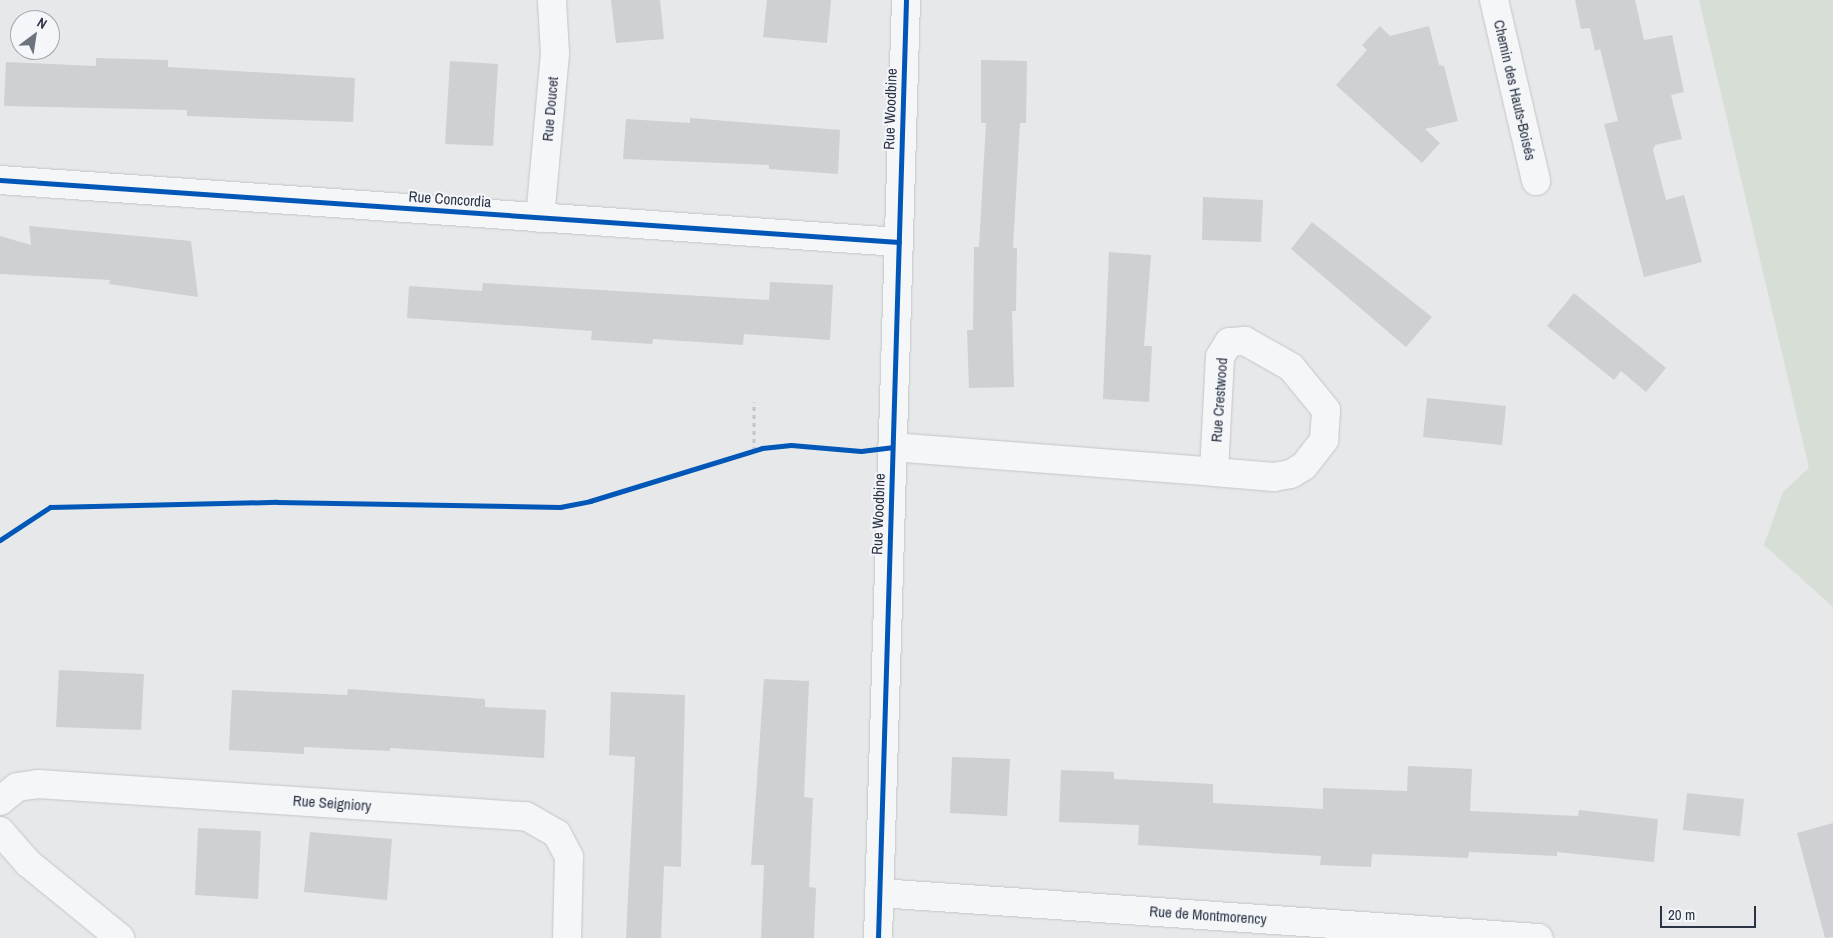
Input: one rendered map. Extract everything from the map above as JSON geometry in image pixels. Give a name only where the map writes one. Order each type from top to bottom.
[{"type":"street","name":"Rue Doucet","points":[[540,218],[555,54],[552,0]]},
{"type":"street","name":"Rue Woodbine","points":[[878,938],[906,0]]},
{"type":"street","name":"Chemin des Hauts-Boisés","points":[[1494,0],[1536,181]]},
{"type":"street","name":"Rue Concordia","points":[[0,180],[899,242]]},
{"type":"street","name":"Rue Crestwood","points":[[892,447],[1214,472],[1291,474],[1315,454],[1328,424],[1326,410],[1306,381],[1274,354],[1245,341],[1229,342],[1220,356],[1214,472]]},
{"type":"street","name":"Rue Seigniory","points":[[0,801],[17,787],[38,784],[526,816],[557,834],[569,856],[568,938]]},
{"type":"street","points":[[0,831],[28,863],[120,938]]},
{"type":"street","name":"Rue de Montmorency","points":[[879,893],[1538,938]]},
{"type":"path","points":[[754,402],[751,451],[762,448]]},
{"type":"shaded area","points":[[1699,0],[1833,0],[1833,607],[1764,545],[1783,492],[1809,468]]},
{"type":"building","points":[[611,0],[660,0],[664,39],[616,43]]},
{"type":"building","points":[[767,0],[831,0],[827,43],[763,37]]},
{"type":"building","points":[[1575,0],[1635,0],[1644,40],[1672,35],[1684,92],[1671,95],[1682,139],[1655,145],[1653,150],[1666,200],[1684,195],[1702,262],[1644,277],[1604,124],[1618,121],[1600,49],[1595,51],[1590,28],[1581,29]]},
{"type":"building","points":[[1380,26],[1390,36],[1429,26],[1439,65],[1444,66],[1458,121],[1425,129],[1440,143],[1422,163],[1336,85],[1367,50],[1362,45]]},
{"type":"building","points":[[96,58],[168,60],[168,67],[355,78],[353,122],[187,116],[187,110],[4,106],[6,62],[96,66]]},
{"type":"building","points":[[981,60],[1027,61],[1026,123],[1020,123],[1013,248],[1017,248],[1016,311],[1012,311],[1014,387],[969,388],[967,330],[973,330],[974,247],[979,247],[986,123],[981,123]]},
{"type":"building","points":[[450,61],[498,64],[493,146],[445,144]]},
{"type":"building","points":[[690,118],[840,130],[838,174],[769,169],[769,165],[623,159],[626,119],[690,123]]},
{"type":"building","points":[[1203,197],[1263,200],[1261,242],[1202,240]]},
{"type":"building","points":[[1312,222],[1432,317],[1406,347],[1291,249]]},
{"type":"building","points":[[29,226],[191,241],[198,297],[109,284],[110,280],[0,274],[0,236],[31,245]]},
{"type":"building","points":[[1109,252],[1151,255],[1144,346],[1152,346],[1149,402],[1103,399]]},
{"type":"building","points":[[770,282],[833,285],[830,340],[744,334],[743,345],[653,339],[652,344],[591,340],[592,331],[407,318],[409,286],[482,291],[483,283],[769,300]]},
{"type":"building","points":[[1574,293],[1666,368],[1646,392],[1621,371],[1614,380],[1547,326]]},
{"type":"building","points":[[1427,398],[1506,406],[1502,445],[1423,437]]},
{"type":"building","points":[[59,670],[144,674],[141,730],[56,727]]},
{"type":"building","points":[[764,679],[809,681],[804,797],[813,798],[809,887],[816,888],[814,938],[761,938],[764,865],[751,865]]},
{"type":"building","points":[[348,689],[485,699],[485,707],[546,710],[544,758],[390,748],[390,751],[304,747],[304,754],[229,750],[232,690],[347,695]]},
{"type":"building","points":[[611,692],[685,695],[681,867],[664,866],[661,938],[626,938],[635,757],[609,755]]},
{"type":"building","points":[[952,757],[1010,759],[1007,816],[950,813]]},
{"type":"building","points":[[1408,766],[1472,769],[1470,811],[1578,816],[1579,810],[1658,819],[1654,862],[1557,852],[1557,856],[1469,852],[1468,858],[1372,854],[1371,867],[1320,865],[1321,856],[1138,845],[1139,825],[1059,822],[1061,770],[1114,772],[1114,779],[1213,784],[1213,803],[1323,809],[1323,788],[1407,791]]},
{"type":"building","points":[[1687,793],[1744,799],[1740,836],[1683,830]]},
{"type":"building","points":[[1833,823],[1833,937],[1825,938],[1797,833]]},
{"type":"building","points":[[198,828],[261,831],[258,899],[195,895]]},
{"type":"building","points":[[310,832],[392,839],[387,900],[304,892]]},
{"type":"cycle path","points":[[878,938],[906,0]]},
{"type":"cycle path","points":[[0,180],[899,242]]},
{"type":"cycle path","points":[[0,540],[50,507],[277,502],[560,507],[590,501],[762,448],[791,445],[861,451],[892,447]]}]
